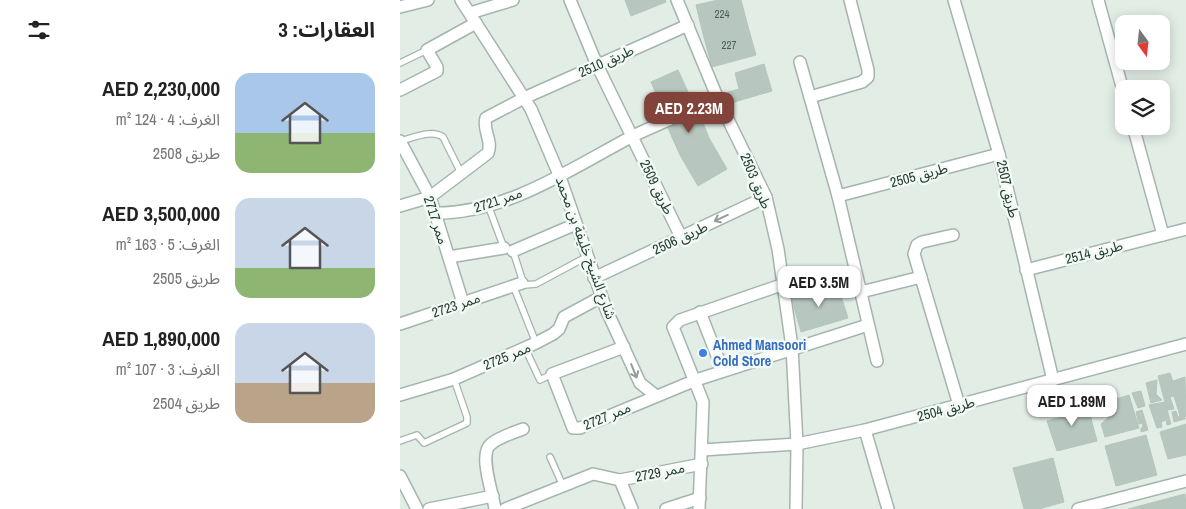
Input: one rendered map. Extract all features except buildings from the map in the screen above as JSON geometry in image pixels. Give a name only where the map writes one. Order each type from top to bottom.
[{"type":"street","points":[[400,7],[428,0]]},
{"type":"street","name":"شارع الشيخ خليفة بن محمد","points":[[461,0],[524,98],[560,177],[601,297],[640,384],[656,396]]},
{"type":"street","points":[[400,90],[437,71],[437,67],[426,50],[473,18],[513,0]]},
{"type":"street","name":"طريق 2509","points":[[570,0],[597,65],[681,237]]},
{"type":"street","name":"طريق 2503","points":[[677,0],[718,99],[766,198],[784,284],[792,347],[797,444],[796,509]]},
{"type":"street","points":[[810,97],[862,82],[868,77],[868,70],[850,0]]},
{"type":"street","name":"طريق 2507","points":[[954,0],[1000,154],[1053,380]]},
{"type":"street","points":[[1098,0],[1120,80]]},
{"type":"street","name":"طريق 2510","points":[[461,174],[488,153],[490,147],[485,128],[486,118],[524,98],[688,25]]},
{"type":"street","points":[[800,62],[838,196],[878,361]]},
{"type":"street","name":"ممر 2721","points":[[434,213],[461,212],[488,205],[560,177],[632,137],[718,99]]},
{"type":"street","points":[[1135,135],[1163,235]]},
{"type":"street","name":"ممر 2717","points":[[400,141],[430,197],[463,303]]},
{"type":"street","name":"طريق 2505","points":[[838,196],[1000,154]]},
{"type":"street","points":[[400,206],[430,197],[461,174]]},
{"type":"street","name":"طريق 2506","points":[[594,278],[766,198]]},
{"type":"street","points":[[449,257],[508,249],[576,224]]},
{"type":"street","name":"طريق 2514","points":[[1026,270],[1186,229]]},
{"type":"street","points":[[953,235],[918,244],[914,254],[959,405]]},
{"type":"street","points":[[861,292],[921,277]]},
{"type":"street","name":"ممر 2723","points":[[400,324],[520,284]]},
{"type":"street","points":[[666,509],[699,504],[702,464],[703,402],[696,380],[673,327],[680,320],[700,312],[784,284]]},
{"type":"street","name":"ممر 2725","points":[[400,395],[454,379],[536,343],[553,334],[564,317],[601,297]]},
{"type":"street","points":[[700,312],[723,371]]},
{"type":"street","points":[[656,396],[792,347],[868,325]]},
{"type":"street","name":"طريق 2504","points":[[702,450],[797,444],[865,430],[1186,344]]},
{"type":"street","points":[[552,374],[624,346]]},
{"type":"street","name":"ممر 2727","points":[[552,374],[564,409],[573,428],[576,430],[656,396]]},
{"type":"street","points":[[495,509],[484,459],[485,450],[491,444],[523,429]]},
{"type":"street","points":[[865,430],[888,509]]},
{"type":"street","name":"ممر 2729","points":[[632,509],[620,480],[702,464]]},
{"type":"street","points":[[505,509],[593,474],[620,480]]},
{"type":"street","points":[[400,476],[403,492],[417,509]]},
{"type":"street","points":[[1078,509],[1186,481]]},
{"type":"street","points":[[429,509],[493,496]]},
{"type":"lane","points":[[400,63],[426,50]]},
{"type":"lane","points":[[400,141],[439,134],[443,137],[461,174]]},
{"type":"lane","points":[[488,205],[508,249],[520,284],[536,343]]},
{"type":"lane","name":"ممر 2723","points":[[520,284],[536,284],[588,256]]},
{"type":"lane","points":[[525,348],[540,380],[552,374]]},
{"type":"lane","points":[[400,442],[417,435],[424,443],[463,427],[467,423],[454,379]]},
{"type":"lane","points":[[550,456],[563,486]]},
{"type":"place","name":"Ahmed Mansoori Cold Store","points":[[703,353]]}]
